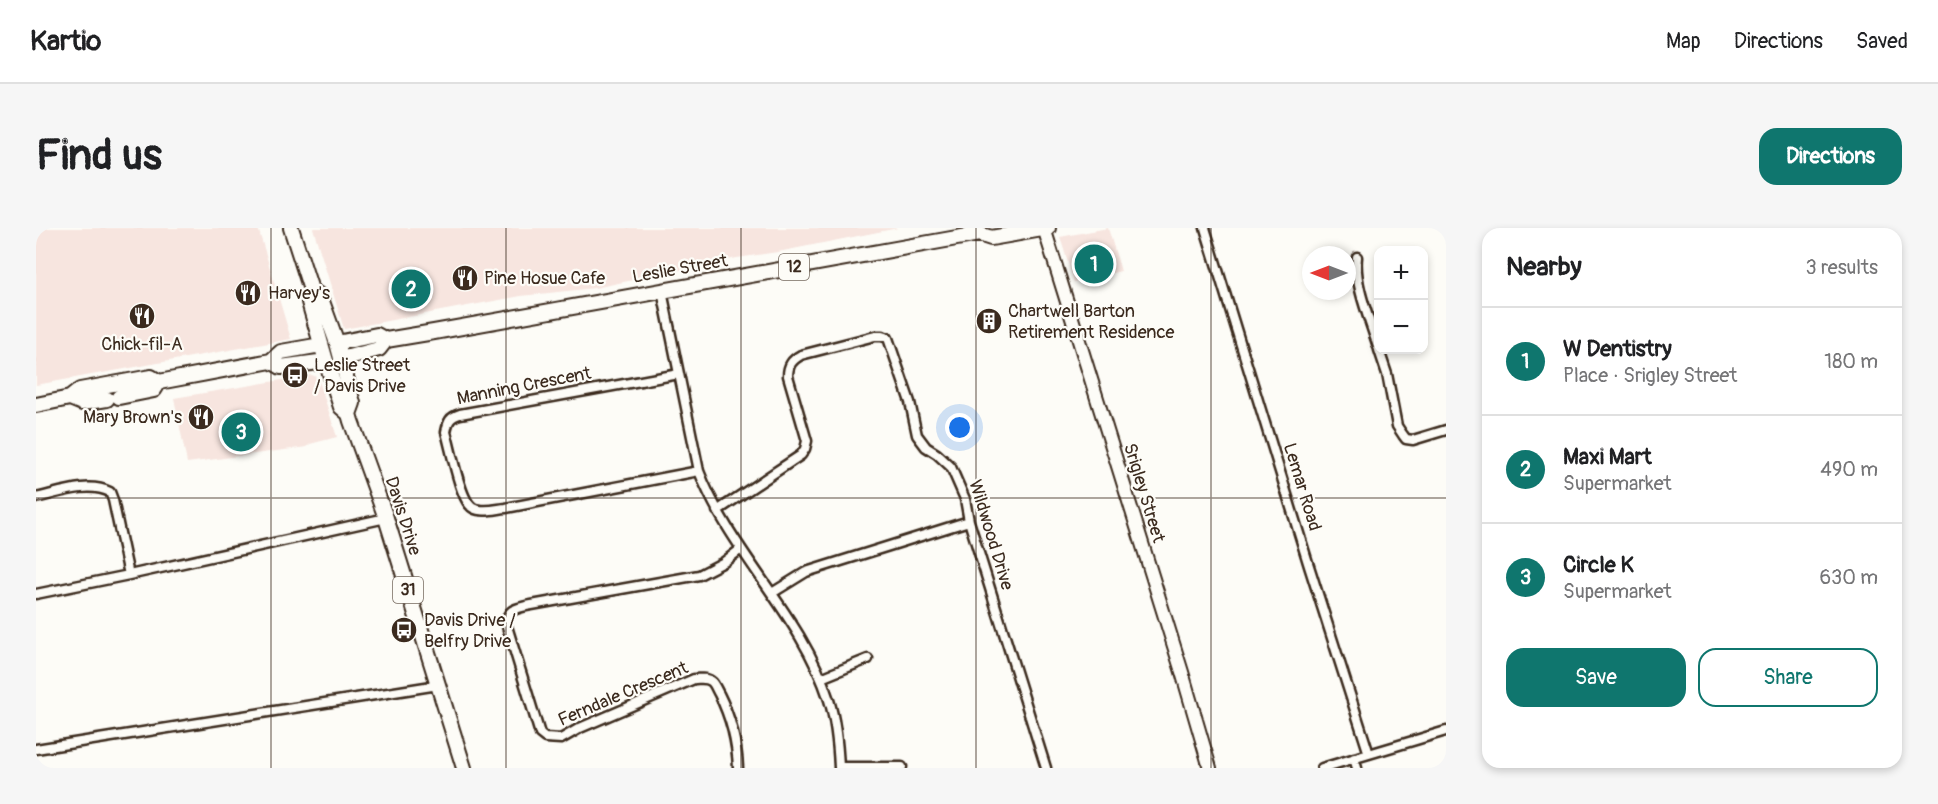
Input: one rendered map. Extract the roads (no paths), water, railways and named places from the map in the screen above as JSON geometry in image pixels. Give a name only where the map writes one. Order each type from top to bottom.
[{"type":"main road","name":"Davis Drive","points":[[291,228],[311,290],[309,302],[340,407],[349,414],[386,518],[464,768]]},
{"type":"main road","name":"Leslie Street","points":[[337,343],[377,335],[386,340],[982,231],[991,238],[1045,228]]},
{"type":"main road","name":"Davis Drive","points":[[311,290],[320,296],[337,343],[353,403],[349,414]]},
{"type":"main road","name":"Leslie Street","points":[[341,358],[379,349],[386,340]]},
{"type":"main road","name":"Leslie Street","points":[[36,405],[70,398],[80,390],[151,377],[159,382],[271,361],[281,352],[321,345]]},
{"type":"main road","name":"Leslie Street","points":[[271,361],[281,367],[326,361]]},
{"type":"main road","name":"Leslie Street","points":[[70,398],[82,403],[153,391],[159,382]]},
{"type":"street","name":"Srigley Street","points":[[1045,228],[1210,768]]},
{"type":"street","name":"Lemar Road","points":[[1205,228],[1308,566],[1369,754]]},
{"type":"street","points":[[1357,257],[1358,284],[1374,333]]},
{"type":"street","points":[[662,291],[699,471],[706,491],[741,549],[791,621],[821,678],[830,702],[836,731],[839,768],[902,767]]},
{"type":"street","name":"Wildwood Drive","points":[[717,511],[801,455],[805,449],[807,441],[788,376],[788,369],[792,361],[801,355],[882,336],[888,338],[910,402],[917,435],[926,447],[938,454],[951,467],[965,499],[969,521],[1046,768]]},
{"type":"street","name":"Leslie Street","points":[[321,345],[337,343]]},
{"type":"street","points":[[1381,354],[1397,426],[1406,439],[1413,440],[1446,430]]},
{"type":"street","name":"Leslie Street","points":[[326,361],[341,358]]},
{"type":"street","name":"Manning Crescent","points":[[679,374],[460,414],[451,417],[446,432],[464,495],[470,507],[479,511],[506,508],[699,471]]},
{"type":"street","points":[[36,498],[87,487],[100,487],[110,492],[129,575]]},
{"type":"street","points":[[36,594],[386,518]]},
{"type":"street","points":[[772,593],[806,572],[969,521]]},
{"type":"street","name":"Ferndale Crescent","points":[[738,768],[732,724],[711,681],[704,678],[694,679],[580,728],[561,739],[545,738],[540,734],[506,623],[507,615],[519,607],[699,574],[724,562],[741,549]]},
{"type":"street","points":[[821,678],[867,659]]},
{"type":"street","points":[[36,749],[438,685]]},
{"type":"street","points":[[1322,768],[1446,731]]},
{"type":"street","points":[[1354,758],[1357,768]]},
{"type":"place","name":"W Dentistry","points":[[1094,264]]},
{"type":"place","name":"Pine Hosue Cafe","points":[[465,278]]},
{"type":"place","name":"Maxi Mart","points":[[411,289]]},
{"type":"place","name":"Harvey's","points":[[248,293]]},
{"type":"place","name":"Chick-fil-A","points":[[142,316]]},
{"type":"place","name":"Chartwell Barton Retirement Residence","points":[[989,321]]},
{"type":"place","name":"Leslie Street / Davis Drive","points":[[295,375]]},
{"type":"place","name":"Mary Brown's","points":[[201,417]]},
{"type":"place","name":"Circle K","points":[[241,432]]},
{"type":"place","name":"Davis Drive / Belfry Drive","points":[[404,630]]}]
